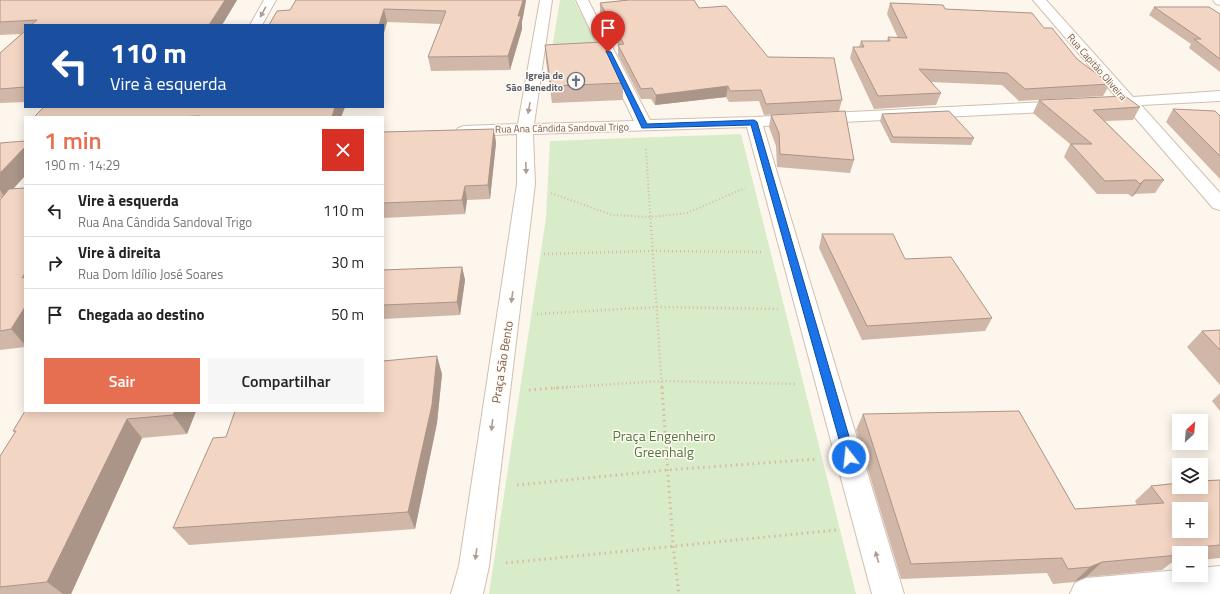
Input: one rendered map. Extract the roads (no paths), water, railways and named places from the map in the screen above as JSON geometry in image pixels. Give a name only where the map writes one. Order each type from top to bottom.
[{"type":"street","points":[[257,24],[270,0]]},
{"type":"street","name":"Praça São Bento","points":[[467,594],[474,566],[485,489],[496,392],[518,255],[526,184],[525,129],[546,0]]},
{"type":"street","points":[[582,0],[645,126]]},
{"type":"street","name":"Rua Capitão Oliveira","points":[[1039,0],[1220,204]]},
{"type":"street","points":[[593,53],[608,52]]},
{"type":"street","points":[[538,56],[554,55]]},
{"type":"street","name":"Rua Ana Cândida Sandoval Trigo","points":[[446,132],[754,122],[1220,96]]},
{"type":"street","points":[[754,122],[888,594]]},
{"type":"street","points":[[1086,594],[1220,582]]},
{"type":"place","name":"Igreja de São Benedito","points":[[576,81]]},
{"type":"park label","name":"Praça Engenheiro Greenhalg","points":[[664,444]]}]
